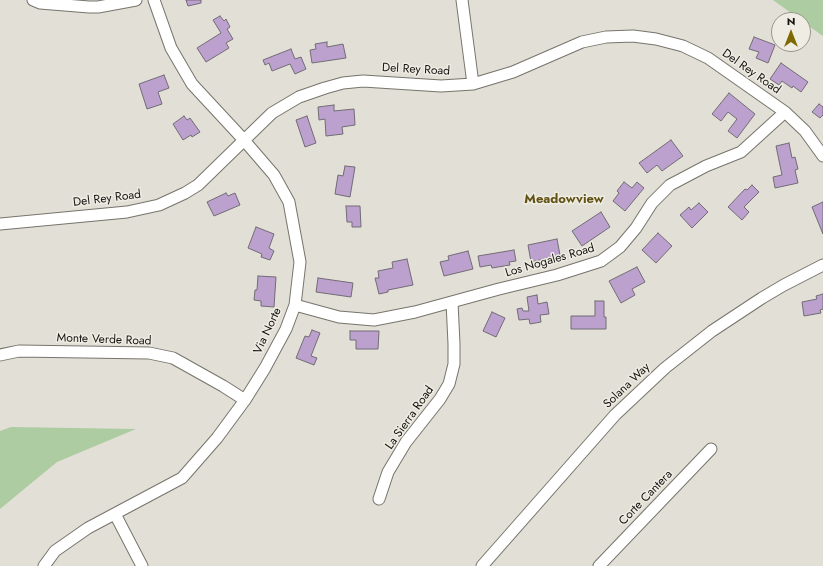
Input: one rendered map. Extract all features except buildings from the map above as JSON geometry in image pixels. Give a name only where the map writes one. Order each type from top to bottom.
[{"type":"street","points":[[33,0],[40,3],[94,7],[136,0]]},
{"type":"street","name":"Via Norte","points":[[44,566],[56,551],[88,528],[182,478],[217,438],[245,400],[286,330],[295,305],[300,262],[289,202],[274,175],[244,139],[192,84],[171,48],[154,0]]},
{"type":"street","points":[[462,0],[473,84]]},
{"type":"street","name":"Del Rey Road","points":[[0,224],[127,212],[159,205],[185,193],[198,184],[272,113],[299,97],[325,88],[362,80],[441,86],[473,84],[514,72],[582,42],[606,37],[633,36],[656,39],[683,46],[708,58],[785,112],[805,131],[823,156]]},
{"type":"street","name":"Los Nogales Road","points":[[295,305],[339,317],[374,320],[415,312],[601,261],[620,247],[636,228],[652,203],[670,185],[706,166],[741,152],[785,112]]},
{"type":"street","name":"Solana Way","points":[[482,566],[615,415],[665,368],[712,331],[762,298],[823,265]]},
{"type":"street","name":"La Sierra Road","points":[[379,499],[388,472],[406,442],[440,399],[449,384],[454,364],[452,302]]},
{"type":"street","name":"Monte Verde Road","points":[[0,355],[19,351],[149,354],[173,358],[224,386],[245,400]]},
{"type":"street","name":"Corte Cantera","points":[[599,566],[712,449]]},
{"type":"street","points":[[115,514],[142,566]]},
{"type":"green space","points":[[773,0],[823,0],[823,36],[811,28],[811,12],[790,12]]},
{"type":"green space","points":[[11,427],[136,429],[57,462],[0,509],[0,431]]},
{"type":"district","name":"Meadowview","points":[[564,200]]}]
